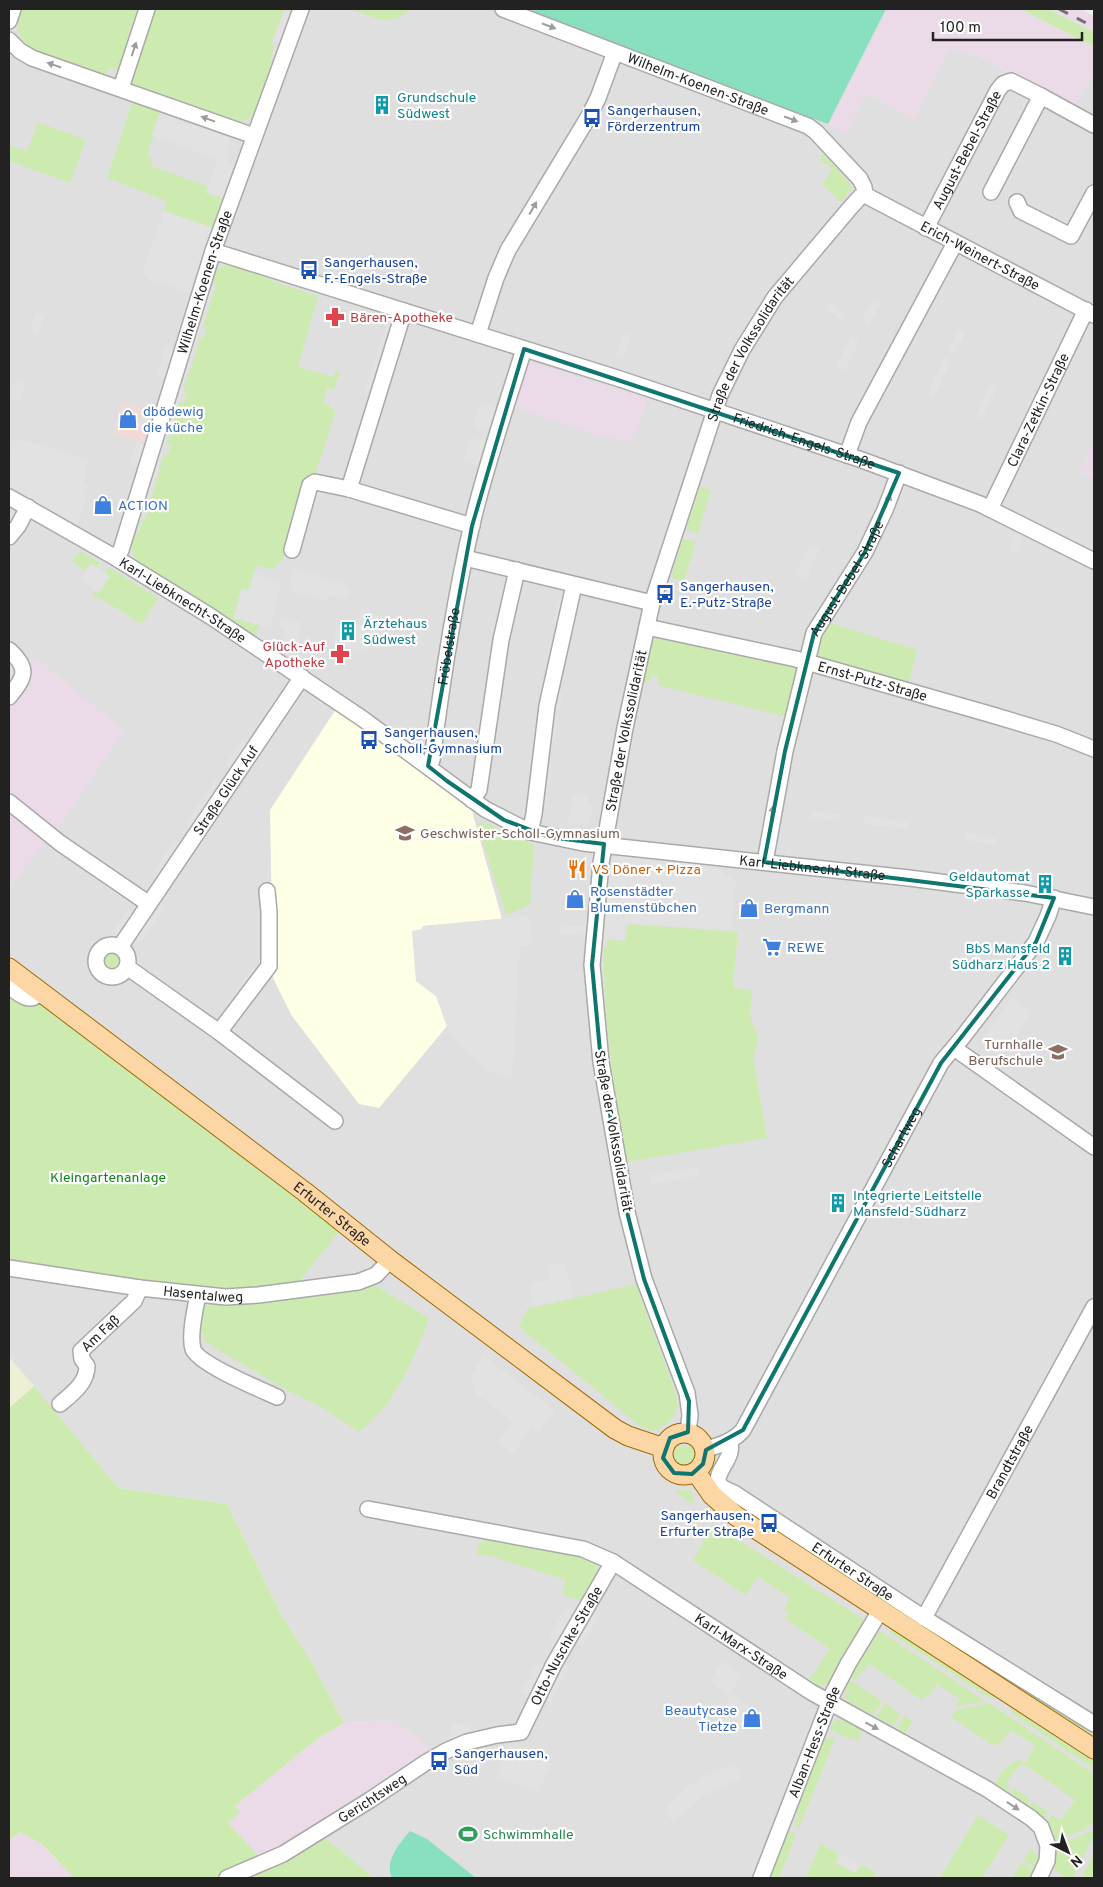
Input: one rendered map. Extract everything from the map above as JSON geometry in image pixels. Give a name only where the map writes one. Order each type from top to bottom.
[{"type":"main road","name":"Erfurter Straße","points":[[9,968],[305,1192],[390,1260],[615,1429],[628,1436],[664,1448]]},
{"type":"main road","points":[[680,1433],[688,1433],[699,1439],[705,1449],[705,1460],[696,1472],[681,1476],[671,1471],[664,1461],[664,1448],[673,1436],[680,1433]]},
{"type":"main road","name":"Erfurter Straße","points":[[696,1472],[712,1495],[729,1510],[1094,1749]]},
{"type":"street","points":[[9,21],[13,9]]},
{"type":"street","points":[[121,88],[147,9]]},
{"type":"street","name":"Wilhelm-Koenen-Straße","points":[[116,558],[121,550],[213,251],[301,9]]},
{"type":"street","name":"Wilhelm-Koenen-Straße","points":[[503,9],[808,126],[816,132],[860,179],[864,185],[865,195]]},
{"type":"street","points":[[9,40],[20,51],[31,57],[254,136]]},
{"type":"street","points":[[478,334],[496,278],[508,250],[589,116],[615,52]]},
{"type":"street","name":"August-Bebel-Straße","points":[[926,228],[1001,86],[1013,82],[1094,125]]},
{"type":"street","points":[[991,192],[1041,96]]},
{"type":"street","points":[[1017,202],[1021,211],[1071,236],[1094,193]]},
{"type":"street","name":"Erich-Weinert-Straße","points":[[865,195],[955,244],[1090,312]]},
{"type":"street","name":"Straße der Volkssolidarität","points":[[688,1433],[690,1415],[687,1393],[644,1279],[627,1212],[601,1062],[592,965],[595,918],[604,844],[625,728],[652,603],[714,410],[726,380],[742,350],[776,297],[850,208],[860,197],[865,195]]},
{"type":"street","points":[[847,455],[860,422],[955,244]]},
{"type":"street","name":"Friedrich-Engels-Straße","points":[[213,251],[714,410],[899,473],[990,509],[1094,561]]},
{"type":"street","points":[[349,489],[404,311]]},
{"type":"street","name":"Clara-Zetkin-Straße","points":[[990,509],[1090,312]]},
{"type":"street","name":"Fröbelstraße","points":[[428,766],[432,760],[445,666],[472,526],[524,349]]},
{"type":"street","name":"August-Bebel-Straße","points":[[764,862],[784,751],[808,662],[812,640],[818,624],[842,590],[865,552],[899,473]]},
{"type":"street","points":[[292,550],[310,485],[315,482],[349,489],[472,526]]},
{"type":"street","name":"Karl-Liebknecht-Straße","points":[[9,497],[116,558],[210,616],[302,677],[428,766],[472,800],[504,820],[530,832],[583,843],[910,878],[1054,898],[1094,907]]},
{"type":"street","points":[[9,537],[18,526],[28,507]]},
{"type":"street","points":[[465,558],[652,603]]},
{"type":"street","points":[[472,800],[479,790],[501,640],[517,570]]},
{"type":"street","points":[[530,832],[534,814],[547,706],[574,584]]},
{"type":"street","name":"Ernst-Putz-Straße","points":[[647,627],[808,662],[1056,734],[1094,749]]},
{"type":"street","points":[[9,650],[18,659],[23,672],[21,682],[9,697]]},
{"type":"street","name":"Straße Glück Auf","points":[[120,947],[302,677]]},
{"type":"street","points":[[9,802],[60,843],[149,904]]},
{"type":"street","points":[[219,1032],[269,966],[267,891]]},
{"type":"street","name":"Schartweg","points":[[705,1449],[729,1441],[741,1433],[938,1068],[1036,942],[1054,898]]},
{"type":"street","points":[[111,945],[120,947],[128,957],[127,967],[118,976],[110,977],[102,974],[97,968],[95,960],[101,948],[111,945]]},
{"type":"street","points":[[127,967],[219,1032],[335,1121]]},
{"type":"street","points":[[9,986],[26,998],[32,998],[40,992]]},
{"type":"street","points":[[954,1048],[1094,1147]]},
{"type":"street","name":"Hasentalweg","points":[[9,1268],[140,1288],[226,1297],[258,1295],[350,1283],[376,1275],[390,1260]]},
{"type":"street","name":"Am Faß","points":[[60,1404],[74,1394],[83,1382],[87,1372],[87,1366],[82,1359],[80,1351],[134,1301],[138,1296],[140,1288]]},
{"type":"street","points":[[198,1295],[192,1341],[196,1354],[210,1365],[277,1397]]},
{"type":"street","name":"Brandtstraße","points":[[924,1618],[1094,1307]]},
{"type":"street","name":"Erfurter Straße","points":[[729,1441],[731,1445],[730,1453],[718,1478],[722,1487],[924,1618],[1094,1724]]},
{"type":"street","name":"Karl-Marx-Straße","points":[[368,1509],[583,1549],[613,1562],[829,1703],[987,1789],[1036,1822],[1042,1830],[1048,1846],[1047,1864],[1039,1878]]},
{"type":"street","name":"Otto-Nuschke-Straße","points":[[521,1732],[554,1664],[613,1562]]},
{"type":"street","name":"Alban-Hess-Straße","points":[[761,1878],[829,1703],[848,1664],[880,1610]]},
{"type":"street","points":[[1017,1699],[1028,1682]]},
{"type":"street","name":"Gerichtsweg","points":[[226,1878],[283,1854],[446,1751],[467,1742],[521,1732]]},
{"type":"highlighted area","points":[[524,349],[899,473],[865,552],[814,633],[785,751],[764,862],[1054,898],[1036,942],[941,1063],[743,1430],[706,1450],[703,1464],[692,1474],[674,1473],[663,1458],[670,1438],[688,1432],[689,1401],[644,1279],[627,1212],[601,1062],[592,965],[604,844],[549,837],[504,820],[428,766],[472,526]]},
{"type":"shaded area","points":[[9,9],[886,9],[828,124],[866,93],[914,118],[949,48],[979,56],[1073,109],[1094,71],[1094,1878],[374,1878],[315,1829],[397,1721],[344,1723],[314,1666],[281,1614],[227,1504],[118,1488],[9,1357]]},
{"type":"shaded area","points":[[886,9],[1020,9],[1094,47],[1094,71],[1074,109],[979,56],[949,48],[914,118],[866,93],[846,134],[828,124]]},
{"type":"shaded area","points":[[1049,9],[1081,9],[1094,16],[1094,32]]},
{"type":"shaded area","points":[[284,10],[292,13],[281,44],[273,41]]},
{"type":"shaded area","points":[[160,113],[231,138],[226,152],[230,157],[228,162],[234,165],[223,198],[206,193],[218,159],[152,136]]},
{"type":"shaded area","points":[[1018,149],[1024,152],[1011,177],[1005,174]]},
{"type":"shaded area","points":[[164,211],[213,228],[192,292],[183,291],[147,279],[142,274]]},
{"type":"shaded area","points":[[260,272],[353,303],[331,298],[276,280]]},
{"type":"shaded area","points":[[206,285],[213,287],[144,515],[137,514]]},
{"type":"shaded area","points":[[874,300],[881,304],[868,325],[861,320]]},
{"type":"shaded area","points":[[829,302],[846,314],[842,320],[825,308]]},
{"type":"shaded area","points":[[36,313],[44,315],[38,335],[30,332]]},
{"type":"shaded area","points":[[388,321],[395,324],[373,391],[365,389]]},
{"type":"shaded area","points":[[959,328],[964,335],[954,354],[949,348]]},
{"type":"shaded area","points":[[624,334],[632,336],[622,359],[615,356]]},
{"type":"shaded area","points":[[851,336],[859,340],[845,371],[836,367]]},
{"type":"shaded area","points":[[166,345],[174,348],[165,379],[156,376]]},
{"type":"shaded area","points":[[945,356],[950,363],[933,398],[928,392]]},
{"type":"shaded area","points":[[530,362],[648,399],[637,431],[629,441],[621,440],[598,435],[514,407],[522,378]]},
{"type":"shaded area","points":[[18,379],[26,381],[20,400],[12,398]]},
{"type":"shaded area","points":[[999,384],[983,417],[974,418],[990,385]]},
{"type":"shaded area","points":[[123,402],[155,412],[146,443],[114,434]]},
{"type":"shaded area","points":[[480,402],[495,407],[487,432],[473,427]]},
{"type":"shaded area","points":[[142,416],[152,419],[149,429],[139,426]]},
{"type":"shaded area","points":[[471,437],[486,442],[478,466],[463,461]]},
{"type":"shaded area","points":[[15,438],[89,459],[84,483],[89,485],[78,526],[9,486],[9,461]]},
{"type":"shaded area","points":[[136,442],[145,444],[138,467],[130,464]]},
{"type":"shaded area","points":[[1094,444],[1094,479],[1079,472]]},
{"type":"shaded area","points":[[1016,531],[1024,535],[1017,553],[1009,549]]},
{"type":"shaded area","points":[[809,544],[819,549],[806,580],[795,576]]},
{"type":"shaded area","points":[[92,564],[110,576],[99,593],[80,579]]},
{"type":"shaded area","points":[[294,568],[341,582],[352,592],[346,598],[329,595],[327,602],[288,590]]},
{"type":"shaded area","points":[[254,573],[282,581],[270,628],[234,618],[242,589],[249,590]]},
{"type":"shaded area","points":[[559,597],[568,599],[562,624],[553,622]]},
{"type":"shaded area","points":[[361,608],[380,616],[377,625],[358,619]]},
{"type":"shaded area","points":[[282,616],[301,623],[297,643],[284,644],[284,630],[278,628]]},
{"type":"shaded area","points":[[356,623],[377,630],[367,653],[333,643],[337,629],[352,634]]},
{"type":"shaded area","points":[[34,656],[124,731],[65,819],[9,887],[9,687]]},
{"type":"shaded area","points":[[556,689],[562,694],[553,749],[547,746]]},
{"type":"shaded area","points":[[338,706],[472,811],[502,919],[423,926],[416,981],[436,996],[447,1026],[379,1108],[359,1104],[292,1016],[273,978],[270,810]]},
{"type":"shaded area","points":[[242,741],[248,745],[231,769],[225,765]]},
{"type":"shaded area","points":[[553,761],[546,805],[538,808],[544,763]]},
{"type":"shaded area","points":[[215,780],[221,784],[192,827],[186,823]]},
{"type":"shaded area","points":[[573,794],[589,796],[588,804],[594,805],[590,825],[568,823]]},
{"type":"shaded area","points":[[815,811],[841,814],[840,821],[807,818]]},
{"type":"shaded area","points":[[865,816],[910,822],[906,829],[862,824]]},
{"type":"shaded area","points":[[966,833],[996,838],[995,845],[965,840]]},
{"type":"shaded area","points":[[175,840],[181,844],[157,879],[151,875]]},
{"type":"shaded area","points":[[620,854],[712,866],[736,881],[731,930],[625,923],[623,940],[603,938],[611,860]]},
{"type":"shaded area","points":[[158,903],[165,908],[140,944],[133,939]]},
{"type":"shaded area","points":[[127,910],[134,914],[119,936],[113,932]]},
{"type":"shaded area","points":[[529,916],[532,944],[520,947],[512,1079],[487,1070],[459,1045],[447,1026],[436,996],[416,981],[412,931],[422,929],[423,926]]},
{"type":"shaded area","points":[[561,925],[587,926],[587,935],[560,934]]},
{"type":"shaded area","points":[[253,968],[257,976],[229,1012],[225,1006]]},
{"type":"shaded area","points":[[1012,998],[1032,1012],[1001,1057],[981,1043]]},
{"type":"shaded area","points":[[698,1167],[700,1176],[651,1184],[649,1175]]},
{"type":"shaded area","points":[[564,1262],[574,1297],[537,1306],[533,1303],[529,1284],[550,1280],[547,1266]]},
{"type":"shaded area","points":[[484,1356],[555,1411],[539,1433],[532,1427],[513,1454],[498,1443],[513,1421],[475,1393],[470,1376]]},
{"type":"shaded area","points":[[9,1357],[34,1386],[9,1408]]},
{"type":"shaded area","points":[[567,1607],[574,1611],[557,1641],[549,1637]]},
{"type":"shaded area","points":[[594,1609],[601,1613],[582,1646],[574,1642]]},
{"type":"shaded area","points":[[722,1661],[742,1674],[729,1694],[709,1682]]},
{"type":"shaded area","points":[[536,1662],[544,1665],[529,1696],[520,1693]]},
{"type":"shaded area","points":[[562,1663],[569,1668],[551,1703],[544,1698]]},
{"type":"shaded area","points":[[732,1694],[754,1709],[735,1737],[714,1723]]},
{"type":"shaded area","points":[[397,1721],[432,1751],[315,1829],[261,1858],[228,1823],[240,1812],[235,1806],[317,1739],[344,1723]]},
{"type":"shaded area","points":[[461,1723],[486,1734],[455,1740],[451,1738],[449,1735],[450,1728]]},
{"type":"shaded area","points":[[508,1747],[523,1749],[552,1764],[538,1793],[495,1776]]},
{"type":"shaded area","points":[[736,1762],[742,1777],[703,1796],[674,1822],[663,1811],[682,1791],[701,1778]]},
{"type":"shaded area","points":[[20,1832],[42,1844],[74,1878],[9,1878],[9,1841]]},
{"type":"shaded area","points":[[839,1854],[861,1865],[856,1873],[836,1863]]},
{"type":"green space","points":[[21,9],[145,9],[143,16],[136,14],[135,17],[142,19],[140,25],[134,19],[127,39],[133,45],[120,71],[109,68],[107,75],[42,54],[26,44],[18,30]]},
{"type":"green space","points":[[150,9],[293,9],[292,13],[284,10],[271,45],[275,46],[270,59],[273,63],[250,119],[239,121],[125,82]]},
{"type":"green space","points":[[350,9],[412,9],[396,18],[382,20]]},
{"type":"green space","points":[[534,9],[886,9],[828,124],[532,16]]},
{"type":"green space","points":[[1020,9],[1049,9],[1094,32],[1094,47]]},
{"type":"green space","points":[[133,100],[161,110],[147,156],[153,158],[151,166],[208,186],[207,193],[223,198],[213,228],[164,211],[167,201],[107,178]]},
{"type":"green space","points":[[38,122],[86,140],[70,183],[9,161],[9,145],[27,151]]},
{"type":"green space","points":[[823,152],[852,187],[841,202],[822,184],[833,169],[820,160]]},
{"type":"green space","points":[[227,264],[318,296],[298,367],[333,377],[336,370],[340,373],[334,390],[327,388],[323,402],[330,404],[329,408],[336,410],[291,549],[273,570],[256,565],[249,591],[241,589],[234,618],[259,625],[256,635],[139,562],[134,556],[132,549],[134,533],[138,534],[142,522],[138,519],[144,520],[146,517],[164,454],[168,455],[171,446],[167,444],[180,402],[184,403],[187,393],[183,392],[200,338],[204,338],[207,329],[203,327],[216,285],[211,281],[214,271]]},
{"type":"green space","points":[[700,487],[711,490],[698,533],[686,529]]},
{"type":"green space","points":[[683,538],[696,542],[684,582],[671,578]]},
{"type":"green space","points":[[80,551],[100,563],[98,568],[91,563],[85,571],[72,561]]},
{"type":"green space","points":[[108,567],[158,598],[142,624],[101,599],[92,596],[96,590],[99,592],[110,576],[104,572]]},
{"type":"green space","points":[[827,622],[917,650],[909,682],[907,684],[816,658],[817,644]]},
{"type":"green space","points":[[656,636],[799,668],[787,717],[657,685],[658,677],[652,675],[649,683],[643,682],[653,640]]},
{"type":"green space","points":[[487,823],[534,845],[530,905],[506,915],[477,824]]},
{"type":"green space","points":[[628,924],[738,932],[733,988],[752,991],[750,1016],[758,1035],[758,1042],[753,1057],[767,1138],[627,1162],[607,1029],[604,948],[607,948],[608,940],[625,941]]},
{"type":"green space","points":[[111,950],[116,951],[122,957],[122,967],[116,973],[111,974],[106,973],[100,967],[99,962],[100,957],[106,951]]},
{"type":"green space","name":"Kleingartenanlage","points":[[9,978],[340,1231],[297,1284],[237,1291],[74,1272],[9,1262]]},
{"type":"green space","points":[[636,1284],[677,1401],[674,1417],[654,1431],[641,1427],[519,1327],[527,1309]]},
{"type":"green space","points":[[374,1285],[429,1318],[410,1365],[401,1381],[381,1412],[358,1432],[325,1409],[290,1392],[205,1342],[203,1337],[200,1322],[202,1313],[208,1303],[295,1299],[345,1292]]},
{"type":"green space","points":[[34,1386],[118,1488],[227,1504],[281,1614],[314,1666],[344,1723],[317,1739],[235,1806],[240,1812],[228,1823],[261,1858],[315,1829],[374,1878],[74,1878],[42,1844],[20,1832],[9,1841],[9,1408]]},
{"type":"green space","points":[[675,1443],[685,1447],[696,1445],[699,1454],[696,1463],[686,1469],[674,1465],[670,1454]]},
{"type":"green space","points":[[678,1490],[692,1491],[694,1505],[677,1493]]},
{"type":"green space","points":[[713,1524],[863,1619],[863,1625],[829,1684],[819,1686],[809,1680],[830,1649],[785,1619],[789,1612],[784,1609],[790,1598],[758,1577],[746,1595],[693,1561]]},
{"type":"green space","points":[[487,1538],[580,1557],[592,1562],[597,1567],[596,1575],[592,1585],[581,1601],[562,1595],[566,1580],[484,1554],[483,1556],[476,1554],[479,1544]]},
{"type":"green space","points":[[893,1627],[998,1694],[990,1698],[889,1632]]},
{"type":"green space","points":[[880,1631],[985,1701],[955,1707],[960,1699],[937,1684],[932,1692],[922,1700],[869,1664],[855,1680],[850,1677],[868,1645]]},
{"type":"green space","points":[[850,1680],[882,1701],[873,1715],[845,1698],[845,1689]]},
{"type":"green space","points":[[1028,1690],[1094,1730],[1094,1738],[1025,1694]]},
{"type":"green space","points":[[885,1703],[901,1714],[893,1726],[876,1717]]},
{"type":"green space","points":[[989,1703],[1094,1774],[1094,1822],[1084,1830],[1055,1840],[1047,1822],[1052,1815],[1061,1820],[1075,1800],[1025,1765],[1020,1764],[1006,1783],[1010,1786],[1006,1793],[994,1785],[1011,1763],[1015,1761],[1026,1762],[1035,1746],[1011,1730],[998,1746],[994,1743],[992,1745],[951,1717],[956,1710]]},
{"type":"green space","points":[[1014,1708],[1094,1759],[1094,1769],[1016,1716],[1009,1709]]},
{"type":"green space","points":[[904,1716],[913,1721],[905,1733],[896,1728]]},
{"type":"green space","points":[[839,1719],[863,1727],[858,1741],[829,1729],[832,1723]]},
{"type":"green space","points":[[831,1737],[835,1739],[799,1828],[794,1825],[798,1815],[795,1813],[825,1738]]},
{"type":"green space","points":[[1014,1788],[1030,1799],[1026,1806],[1009,1795]]},
{"type":"green space","points":[[1033,1802],[1049,1812],[1044,1819],[1029,1808]]},
{"type":"green space","points":[[978,1815],[1009,1835],[982,1878],[940,1878]]},
{"type":"green space","points":[[789,1830],[796,1834],[779,1878],[769,1878]]},
{"type":"green space","points":[[1094,1830],[1094,1835],[1073,1878],[1066,1878],[1053,1868],[1055,1846]]},
{"type":"green space","points":[[410,1831],[427,1839],[476,1878],[392,1878],[390,1865],[394,1853]]},
{"type":"green space","points":[[820,1844],[839,1854],[836,1863],[856,1873],[861,1865],[875,1872],[875,1878],[806,1878]]},
{"type":"green space","points":[[1030,1849],[1039,1857],[1036,1869],[1023,1860]]},
{"type":"green space","points":[[1094,1853],[1094,1878],[1081,1878]]},
{"type":"green space","points":[[1022,1862],[1035,1871],[1030,1878],[1012,1878]]},
{"type":"railway","points":[[1059,9],[1094,27]]},
{"type":"place","name":"Grundschule Südwest","points":[[382,105]]},
{"type":"place","name":"Sangerhausen, Förderzentrum","points":[[592,118]]},
{"type":"place","name":"Sangerhausen, F.-Engels-Straße","points":[[309,270]]},
{"type":"place","name":"Bären-Apotheke","points":[[335,317]]},
{"type":"place","name":"dbödewig die küche","points":[[128,419]]},
{"type":"place","name":"ACTION","points":[[103,505]]},
{"type":"place","name":"Sangerhausen, E.-Putz-Straße","points":[[665,594]]},
{"type":"place","name":"Ärztehaus Südwest","points":[[348,631]]},
{"type":"place","name":"Glück-Auf Apotheke","points":[[340,654]]},
{"type":"place","name":"Sangerhausen, Scholl-Gymnasium","points":[[369,740]]},
{"type":"place","name":"Geschwister-Scholl-Gymnasium","points":[[405,833]]},
{"type":"place","name":"VS Döner + Pizza","points":[[577,869]]},
{"type":"place","name":"Geldautomat Sparkasse","points":[[1045,884]]},
{"type":"place","name":"Rosenstädter Blumenstübchen","points":[[575,899]]},
{"type":"place","name":"Bergmann","points":[[749,908]]},
{"type":"place","name":"REWE","points":[[772,947]]},
{"type":"place","name":"BbS Mansfeld Südharz Haus 2","points":[[1065,956]]},
{"type":"place","name":"Turnhalle Berufschule","points":[[1058,1052]]},
{"type":"place","name":"Integrierte Leitstelle Mansfeld-Südharz","points":[[838,1203]]},
{"type":"place","name":"Sangerhausen, Erfurter Straße","points":[[769,1523]]},
{"type":"place","name":"Beautycase Tietze","points":[[752,1718]]},
{"type":"place","name":"Sangerhausen, Süd","points":[[439,1761]]},
{"type":"place","name":"Schwimmhalle","points":[[468,1834]]}]
